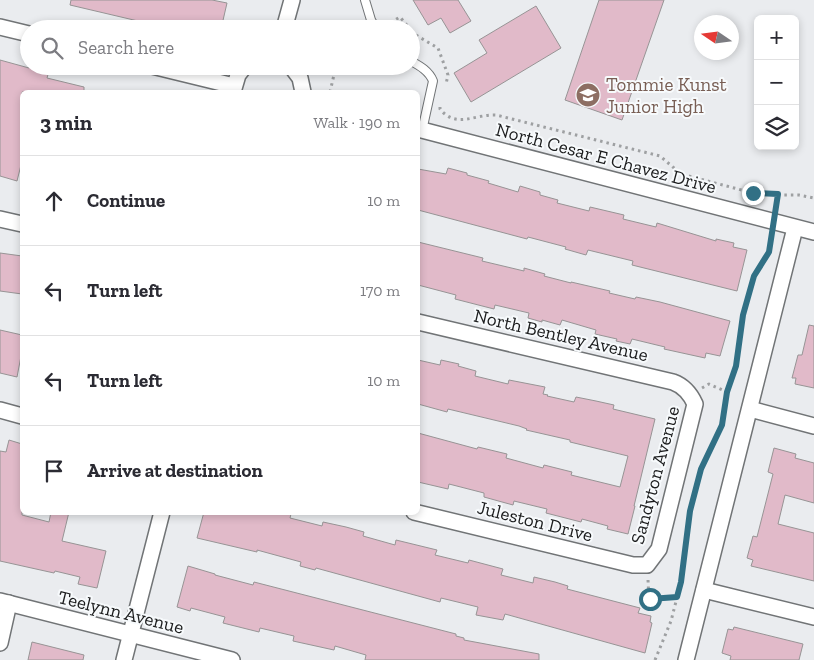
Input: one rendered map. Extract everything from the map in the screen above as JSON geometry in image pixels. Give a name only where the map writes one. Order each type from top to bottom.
[{"type":"street","points":[[286,20],[292,0]]},
{"type":"street","points":[[0,27],[20,32]]},
{"type":"street","points":[[184,75],[234,89],[239,75]]},
{"type":"street","points":[[298,75],[303,90]]},
{"type":"street","name":"North Cesar E Chavez Drive","points":[[420,130],[814,232]]},
{"type":"street","points":[[0,219],[20,224]]},
{"type":"street","points":[[686,660],[796,228]]},
{"type":"street","name":"North Bentley Avenue","points":[[420,322],[673,382],[682,386],[691,395]]},
{"type":"street","name":"Sandyton Avenue","points":[[647,565],[659,549],[695,404],[691,395]]},
{"type":"street","points":[[750,409],[814,426]]},
{"type":"street","points":[[0,410],[20,415]]},
{"type":"street","name":"Juleston Drive","points":[[420,513],[633,565],[647,565]]},
{"type":"street","points":[[124,660],[161,515]]},
{"type":"street","points":[[704,590],[814,618]]},
{"type":"street","points":[[0,643],[5,602]]},
{"type":"street","name":"Teelynn Avenue","points":[[5,602],[131,636],[232,660]]},
{"type":"lane","points":[[366,0],[370,20]]},
{"type":"lane","points":[[420,66],[426,70],[433,81],[420,130]]},
{"type":"path","points":[[420,38],[438,48],[448,75],[444,92]]},
{"type":"path","points":[[330,90],[334,75]]},
{"type":"path","points":[[442,100],[440,109],[446,116],[463,120],[496,115],[660,156],[681,174],[753,193],[799,195],[814,198]]},
{"type":"path","points":[[655,660],[671,621],[681,582],[690,511],[701,469],[722,425],[727,392],[736,366],[743,315],[754,276],[769,252],[778,194]]},
{"type":"path","points":[[691,395],[709,384],[727,392]]},
{"type":"path","points":[[647,565],[650,599],[677,597]]},
{"type":"building","points":[[71,0],[212,0],[227,3],[223,20],[134,20],[70,5]]},
{"type":"building","points":[[413,0],[458,0],[471,21],[450,33],[441,18],[428,25]]},
{"type":"building","points":[[599,0],[664,0],[622,120],[565,100]]},
{"type":"building","points":[[536,6],[561,48],[471,102],[454,73],[487,53],[479,40]]},
{"type":"building","points":[[0,60],[20,66],[20,75],[48,75],[47,78],[84,87],[84,90],[20,90],[20,169],[17,181],[0,176]]},
{"type":"building","points":[[448,168],[518,192],[520,186],[540,192],[540,195],[558,200],[557,203],[589,211],[590,207],[624,215],[623,219],[656,227],[657,223],[716,241],[716,239],[734,243],[733,247],[747,250],[737,291],[632,265],[633,261],[588,250],[586,255],[565,249],[566,247],[528,237],[527,239],[420,211],[420,169],[446,174]]},
{"type":"building","points":[[420,242],[483,258],[482,261],[524,271],[524,268],[545,274],[544,276],[610,291],[609,293],[660,302],[730,321],[720,356],[706,353],[705,358],[664,349],[665,347],[632,339],[630,344],[616,341],[617,339],[595,334],[596,330],[562,320],[560,325],[542,320],[542,322],[528,318],[529,313],[495,305],[494,309],[455,299],[456,295],[420,286]]},
{"type":"building","points":[[0,253],[20,256],[20,294],[0,291]]},
{"type":"building","points":[[809,325],[814,326],[814,388],[795,384],[796,378],[792,378],[798,355],[802,355]]},
{"type":"building","points":[[0,330],[20,335],[20,361],[17,377],[0,373]]},
{"type":"building","points":[[420,360],[440,365],[441,360],[459,364],[458,366],[476,371],[475,376],[508,384],[509,380],[545,387],[543,394],[547,396],[574,402],[576,397],[596,401],[614,405],[613,409],[655,419],[628,534],[607,529],[608,526],[582,519],[581,522],[546,513],[547,509],[514,501],[513,505],[484,497],[484,493],[449,484],[448,489],[420,482],[420,434],[477,449],[478,447],[507,454],[506,458],[543,468],[544,465],[572,472],[571,475],[620,487],[628,456],[526,430],[519,426],[448,409],[447,412],[420,405]]},
{"type":"building","points":[[9,440],[20,443],[20,515],[49,522],[50,515],[68,515],[62,541],[106,551],[97,588],[78,584],[80,577],[0,561],[0,451],[6,452]]},
{"type":"building","points":[[774,448],[796,454],[795,458],[814,463],[814,503],[785,495],[778,524],[814,533],[814,581],[751,566],[753,560],[747,558],[753,536],[757,537],[773,474],[768,472]]},
{"type":"building","points":[[203,515],[291,515],[290,518],[322,526],[323,522],[364,532],[363,536],[395,545],[396,540],[437,550],[435,555],[468,563],[469,560],[503,569],[501,575],[533,583],[534,577],[555,582],[568,586],[567,589],[640,608],[638,613],[651,616],[650,622],[652,623],[645,653],[505,614],[503,620],[476,615],[478,607],[441,598],[440,602],[316,568],[315,570],[300,566],[301,562],[257,550],[257,552],[197,538]]},
{"type":"building","points":[[188,566],[253,585],[254,582],[456,634],[456,636],[464,638],[464,640],[539,654],[539,660],[365,660],[366,655],[335,646],[334,650],[293,641],[294,636],[260,628],[259,632],[223,623],[225,617],[191,608],[190,611],[177,607]]},
{"type":"building","points":[[734,627],[803,644],[799,660],[730,660],[731,656],[722,653],[728,629],[733,630]]},
{"type":"building","points":[[32,642],[84,655],[83,660],[28,660]]},
{"type":"place","name":"Tommie Kunst Junior High","points":[[588,95]]},
{"type":"route","points":[[650,599],[677,597],[681,582],[690,511],[701,469],[722,425],[727,392],[736,366],[743,315],[754,276],[769,252],[778,194],[753,193]]}]
